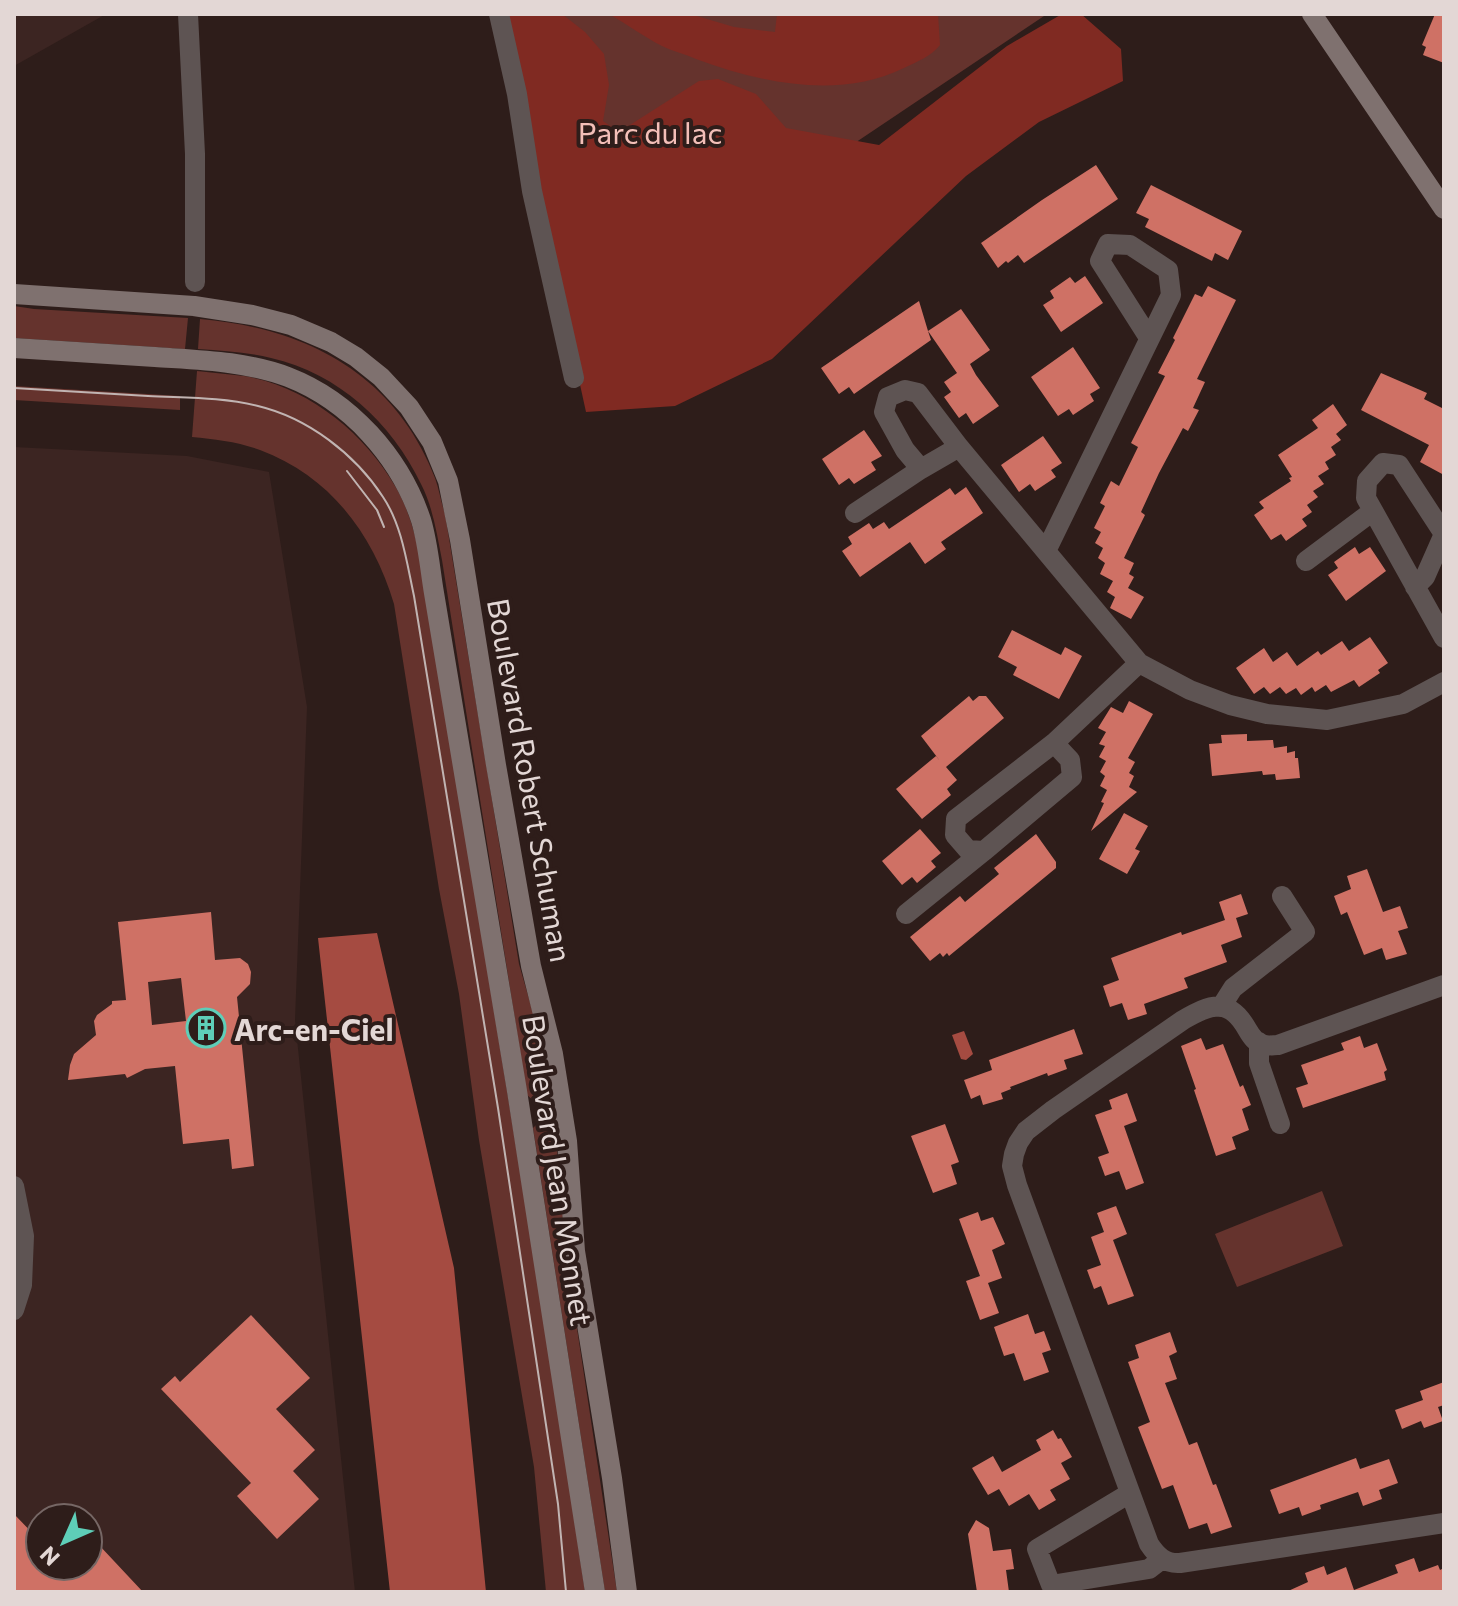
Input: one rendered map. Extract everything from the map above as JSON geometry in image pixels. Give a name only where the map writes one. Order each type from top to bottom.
[{"type":"main road","points":[[1312,14],[1444,209]]},
{"type":"main road","name":"Boulevard Robert Schuman","points":[[14,294],[194,306],[291,325],[331,342],[381,377],[409,407],[432,442],[448,481],[460,540],[531,966],[553,1054],[567,1141],[575,1251],[627,1592]]},
{"type":"main road","name":"Boulevard Jean Monnet","points":[[14,348],[190,360],[261,368],[289,377],[348,412],[384,450],[406,484],[422,522],[522,1121],[595,1592]]},
{"type":"street","points":[[188,14],[195,154],[195,282]]},
{"type":"street","points":[[499,14],[517,94],[532,191],[574,378]]},
{"type":"street","points":[[1046,551],[1171,295],[1168,270],[1130,245],[1108,244],[1100,261],[1149,338]]},
{"type":"street","points":[[921,469],[905,450],[884,412],[888,397],[905,390],[918,393],[959,447],[1139,663],[1190,690],[1230,705],[1267,714],[1327,720],[1403,704],[1444,682]]},
{"type":"street","points":[[855,513],[959,447]]},
{"type":"street","points":[[1415,587],[1425,577],[1444,534],[1399,465],[1383,463],[1367,481],[1366,498],[1415,587],[1444,638]]},
{"type":"street","points":[[1306,561],[1373,511]]},
{"type":"street","points":[[984,851],[968,850],[955,835],[956,819],[1054,743],[1139,663]]},
{"type":"street","points":[[906,914],[1072,777],[1070,760],[1054,743]]},
{"type":"street","points":[[1221,1007],[1233,988],[1305,932],[1282,896]]},
{"type":"street","points":[[1444,985],[1278,1045],[1263,1045],[1252,1038],[1239,1014],[1227,1007],[1201,1009],[1026,1131],[1018,1143],[1012,1166],[1149,1544],[1162,1559],[1171,1564],[1180,1563],[1444,1523]]},
{"type":"street","points":[[1259,1042],[1259,1063],[1280,1124]]},
{"type":"street","points":[[14,1186],[24,1236],[22,1285],[14,1310]]},
{"type":"street","points":[[1130,1493],[1037,1549],[1051,1585],[1149,1569],[1162,1559]]},
{"type":"shaded area","points":[[14,14],[106,14],[14,66]]},
{"type":"shaded area","points":[[14,447],[187,456],[269,472],[307,707],[295,1020],[355,1592],[14,1592]]},
{"type":"shaded area","points":[[377,933],[454,1268],[486,1592],[390,1592],[318,938]]},
{"type":"shaded area","points":[[964,1031],[973,1054],[966,1060],[961,1059],[952,1035]]},
{"type":"green space","points":[[490,14],[562,14],[585,32],[604,54],[609,85],[603,121],[619,132],[699,81],[718,79],[756,94],[786,128],[879,145],[1007,46],[1062,14],[1081,14],[1121,49],[1123,81],[1039,122],[966,176],[772,359],[675,406],[586,412],[558,284]]},
{"type":"green space","name":"Parc du lac","points":[[503,14],[1047,14],[758,208],[620,278]]},
{"type":"green space","points":[[609,14],[690,14],[734,27],[775,32],[777,14],[938,14],[940,45],[924,58],[879,78],[827,86],[800,84],[773,81],[721,68],[649,39]]},
{"type":"green space","points":[[14,306],[188,318],[185,349],[14,338]]},
{"type":"green space","points":[[200,319],[276,333],[342,363],[371,384],[396,411],[418,442],[435,478],[445,514],[519,964],[538,1030],[548,1091],[543,1099],[534,1101],[527,1095],[442,560],[425,493],[395,441],[378,421],[340,388],[319,375],[271,358],[198,349]]},
{"type":"green space","points":[[197,371],[267,381],[331,414],[367,447],[382,466],[410,518],[425,589],[585,1592],[546,1592],[534,1467],[394,604],[385,578],[361,531],[328,492],[308,475],[260,450],[226,441],[192,437]]},
{"type":"green space","points":[[14,386],[180,396],[180,410],[14,400]]},
{"type":"green space","points":[[547,1121],[553,1126],[561,1177],[564,1243],[617,1592],[605,1592],[533,1128],[539,1122]]},
{"type":"green space","points":[[1322,1191],[1343,1246],[1237,1287],[1215,1234]]},
{"type":"building","points":[[1435,14],[1444,14],[1444,63],[1423,55],[1426,47],[1422,45]]},
{"type":"building","points":[[1096,165],[1118,199],[1024,263],[1018,255],[998,268],[981,243]]},
{"type":"building","points":[[1151,185],[1242,231],[1228,260],[1215,253],[1212,261],[1145,227],[1149,219],[1136,213]]},
{"type":"building","points":[[1085,276],[1103,303],[1061,332],[1043,305],[1054,298],[1050,291],[1070,277],[1075,283]]},
{"type":"building","points":[[1208,286],[1236,300],[1197,379],[1205,382],[1193,408],[1199,410],[1188,431],[1183,428],[1159,473],[1141,512],[1145,515],[1124,558],[1134,563],[1129,574],[1134,577],[1128,588],[1144,597],[1131,619],[1110,608],[1115,597],[1107,592],[1113,581],[1100,574],[1105,563],[1098,558],[1103,548],[1095,543],[1101,532],[1094,528],[1105,506],[1100,503],[1111,481],[1119,486],[1138,447],[1131,443],[1165,376],[1158,373],[1175,340],[1173,338],[1195,294],[1202,297]]},
{"type":"building","points":[[919,301],[931,340],[854,394],[849,387],[839,394],[821,368]]},
{"type":"building","points":[[961,309],[990,350],[970,364],[999,406],[973,424],[966,413],[959,418],[944,397],[951,392],[944,382],[957,373],[928,331]]},
{"type":"building","points":[[1073,347],[1100,388],[1090,394],[1094,401],[1073,415],[1069,409],[1058,416],[1031,377]]},
{"type":"building","points":[[1381,373],[1427,393],[1424,399],[1444,409],[1444,475],[1420,462],[1429,445],[1361,410]]},
{"type":"building","points":[[1333,404],[1347,425],[1336,434],[1341,440],[1331,447],[1336,455],[1325,462],[1329,469],[1318,476],[1324,484],[1313,491],[1318,497],[1307,505],[1312,512],[1302,519],[1307,526],[1286,541],[1281,534],[1271,540],[1254,515],[1264,508],[1259,502],[1291,481],[1289,478],[1292,477],[1278,455],[1318,428],[1312,420]]},
{"type":"building","points":[[864,430],[882,456],[871,462],[876,470],[854,484],[849,478],[839,485],[822,459]]},
{"type":"building","points":[[1043,436],[1062,463],[1051,470],[1056,477],[1035,491],[1030,484],[1019,492],[1001,465]]},
{"type":"building","points":[[966,487],[983,513],[941,542],[946,549],[925,564],[910,542],[860,577],[842,551],[852,544],[848,537],[869,523],[873,529],[884,522],[889,529],[950,488],[955,495]]},
{"type":"building","points":[[1355,547],[1359,554],[1370,547],[1386,571],[1346,601],[1328,575],[1338,568],[1334,562]]},
{"type":"building","points":[[1012,630],[1061,655],[1065,647],[1082,656],[1059,699],[1013,675],[1017,667],[998,657]]},
{"type":"building","points":[[1370,637],[1388,663],[1378,670],[1380,673],[1359,687],[1354,680],[1331,692],[1326,685],[1315,692],[1312,687],[1301,695],[1296,688],[1286,694],[1280,687],[1270,694],[1264,687],[1254,694],[1236,668],[1264,648],[1273,662],[1287,652],[1297,666],[1318,651],[1321,655],[1342,641],[1349,651]]},
{"type":"building","points":[[969,696],[973,701],[979,696],[986,696],[1004,718],[946,767],[957,780],[947,789],[951,795],[922,819],[896,789],[936,756],[940,761],[921,736]]},
{"type":"building","points":[[1129,701],[1153,714],[1128,758],[1135,762],[1129,773],[1134,776],[1129,787],[1137,792],[1091,831],[1107,790],[1100,786],[1105,776],[1100,772],[1106,761],[1099,757],[1105,746],[1099,744],[1106,732],[1098,728],[1111,707],[1123,713]]},
{"type":"building","points":[[1247,734],[1247,741],[1273,740],[1274,748],[1287,746],[1287,753],[1295,751],[1300,778],[1276,780],[1275,774],[1263,775],[1262,771],[1212,776],[1209,744],[1222,743],[1221,735]]},
{"type":"building","points":[[1124,813],[1148,826],[1135,849],[1140,851],[1127,874],[1099,859]]},
{"type":"building","points":[[920,829],[941,853],[931,861],[936,867],[917,883],[912,877],[902,885],[882,861]]},
{"type":"building","points":[[1036,834],[1056,862],[1056,868],[949,956],[947,953],[943,957],[940,953],[930,961],[910,937],[960,896],[965,902],[999,874],[994,868]]},
{"type":"building","points":[[1367,869],[1383,912],[1400,906],[1408,928],[1398,931],[1407,954],[1386,960],[1382,948],[1364,955],[1347,912],[1341,915],[1334,896],[1351,889],[1347,876]]},
{"type":"building","points":[[1241,894],[1248,914],[1236,918],[1242,937],[1221,945],[1227,962],[1184,978],[1188,988],[1144,1004],[1147,1014],[1128,1020],[1122,1003],[1110,1007],[1103,986],[1119,980],[1111,958],[1181,932],[1182,935],[1225,920],[1219,902]]},
{"type":"building","name":"Arc-en-Ciel","points":[[211,912],[215,960],[240,958],[248,964],[250,984],[237,997],[254,1166],[232,1169],[229,1139],[183,1144],[175,1066],[145,1069],[127,1078],[125,1074],[68,1080],[74,1054],[96,1035],[94,1021],[97,1015],[112,1001],[126,1000],[118,922]],"holes":[[[181,978],[186,1021],[152,1025],[148,982]]]},
{"type":"building","points":[[1074,1029],[1083,1054],[1064,1060],[1067,1069],[1010,1087],[1001,1093],[1003,1099],[983,1105],[980,1095],[971,1099],[964,1080],[992,1070],[989,1060]]},
{"type":"building","points":[[1360,1036],[1364,1048],[1377,1043],[1387,1070],[1384,1072],[1386,1080],[1303,1108],[1296,1088],[1308,1084],[1301,1065],[1344,1050],[1341,1043]]},
{"type":"building","points":[[1201,1038],[1206,1050],[1223,1044],[1240,1087],[1243,1085],[1251,1105],[1242,1109],[1249,1130],[1232,1137],[1236,1149],[1216,1156],[1181,1046]]},
{"type":"building","points":[[1127,1093],[1137,1121],[1124,1126],[1144,1183],[1126,1190],[1119,1171],[1105,1176],[1098,1157],[1109,1153],[1095,1115],[1112,1109],[1109,1100]]},
{"type":"building","points":[[945,1124],[959,1162],[951,1165],[957,1184],[933,1193],[911,1136]]},
{"type":"building","points":[[1116,1206],[1127,1234],[1113,1240],[1134,1296],[1108,1305],[1101,1286],[1094,1289],[1087,1270],[1101,1265],[1091,1237],[1104,1232],[1097,1213]]},
{"type":"building","points":[[978,1212],[981,1221],[993,1217],[1005,1244],[992,1250],[1002,1278],[988,1283],[999,1313],[980,1320],[966,1281],[980,1276],[959,1219]]},
{"type":"building","points":[[1028,1314],[1035,1334],[1044,1331],[1051,1350],[1042,1353],[1049,1372],[1024,1381],[1014,1353],[1004,1356],[994,1327]]},
{"type":"building","points":[[251,1315],[310,1378],[276,1409],[315,1450],[293,1471],[319,1499],[277,1539],[237,1496],[251,1483],[161,1389],[175,1376],[180,1382]]},
{"type":"building","points":[[1170,1332],[1177,1352],[1169,1356],[1177,1379],[1165,1383],[1189,1445],[1197,1442],[1232,1527],[1211,1534],[1207,1523],[1189,1529],[1173,1485],[1162,1489],[1138,1427],[1150,1422],[1128,1362],[1139,1358],[1135,1345]]},
{"type":"building","points":[[1444,1382],[1444,1405],[1438,1407],[1443,1421],[1424,1428],[1421,1421],[1402,1429],[1395,1410],[1423,1400],[1420,1391]]},
{"type":"building","points":[[1053,1430],[1072,1457],[1061,1463],[1070,1479],[1050,1490],[1056,1500],[1039,1510],[1029,1494],[1009,1506],[999,1489],[988,1495],[972,1468],[993,1456],[1002,1472],[1041,1450],[1036,1440]]},
{"type":"building","points":[[1356,1458],[1360,1469],[1389,1459],[1398,1483],[1379,1490],[1382,1499],[1363,1506],[1358,1492],[1320,1505],[1321,1509],[1302,1516],[1299,1507],[1279,1514],[1270,1490]]},
{"type":"building","points":[[14,1514],[24,1524],[24,1582],[104,1582],[104,1550],[143,1592],[14,1592]]},
{"type":"building","points":[[976,1520],[989,1528],[993,1551],[1011,1549],[1014,1569],[1006,1570],[1009,1592],[977,1592],[968,1534]]},
{"type":"building","points":[[1414,1558],[1419,1572],[1438,1565],[1440,1570],[1444,1568],[1444,1592],[1286,1592],[1308,1582],[1305,1573],[1324,1566],[1327,1575],[1346,1567],[1354,1590],[1398,1573],[1395,1565]]},
{"type":"tram line","points":[[14,388],[217,399],[277,412],[312,429],[344,452],[372,481],[390,508],[403,545],[414,596],[498,1108],[558,1504],[566,1592]]},
{"type":"tram line","points":[[347,471],[377,510],[384,527]]},
{"type":"place","name":"Arc-en-Ciel","points":[[206,1028]]}]
